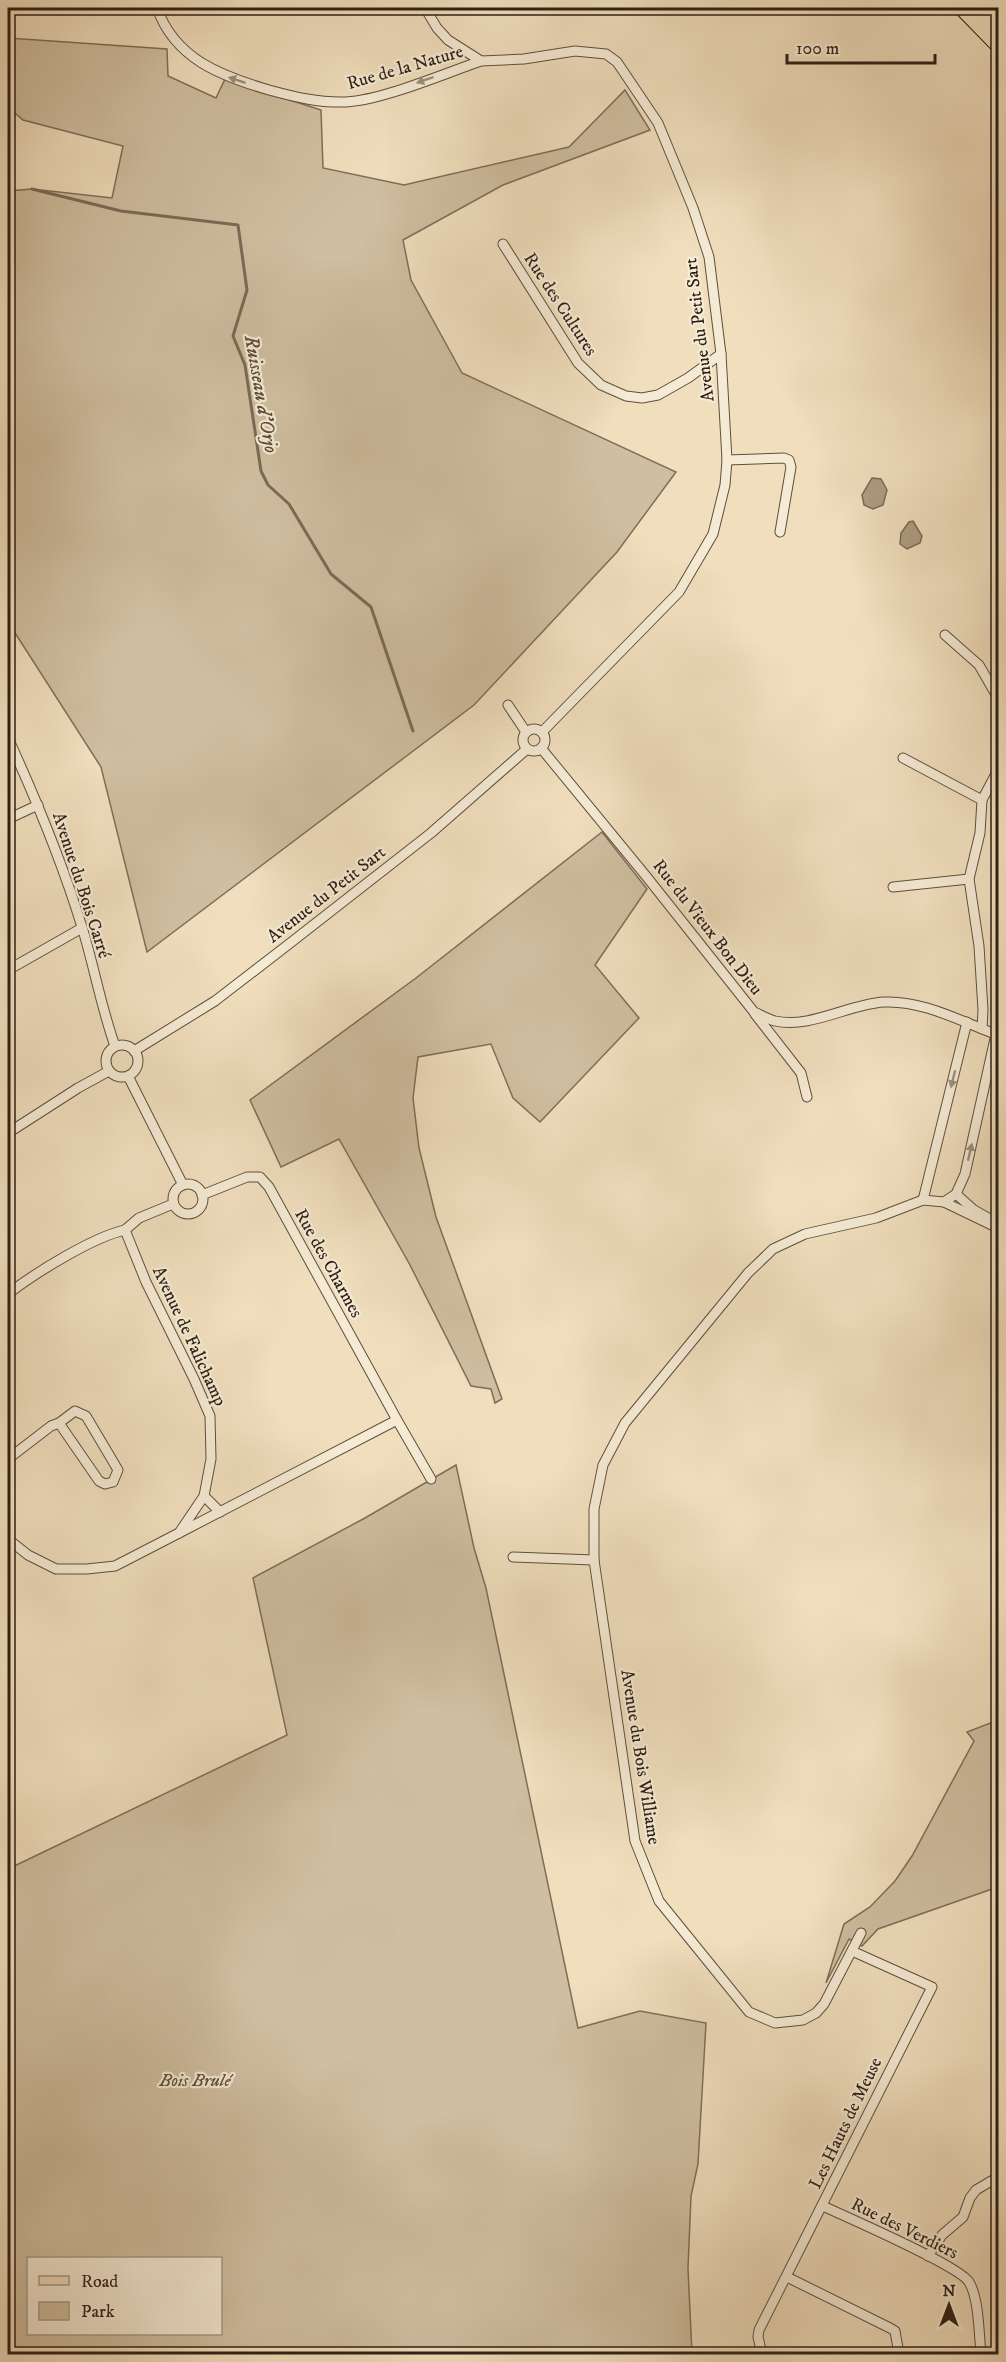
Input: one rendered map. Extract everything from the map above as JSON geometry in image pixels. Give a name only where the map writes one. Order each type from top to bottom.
[{"type":"main road","points":[[962,8],[999,45]]},
{"type":"main road","points":[[982,8],[999,24]]},
{"type":"street","name":"Rue de la Nature","points":[[157,8],[163,25],[183,49],[208,66],[229,78],[305,100],[347,102],[380,95],[481,61]]},
{"type":"street","points":[[424,8],[448,40],[481,61]]},
{"type":"street","name":"Avenue du Petit Sart","points":[[481,61],[524,59],[576,51],[606,54],[617,62],[657,123],[693,208],[709,257],[721,354],[727,460],[725,485],[713,534],[679,592],[542,732]]},
{"type":"street","name":"Rue des Cultures","points":[[503,244],[578,363],[601,385],[626,396],[642,398],[657,395],[688,378],[721,354]]},
{"type":"street","points":[[727,460],[784,458],[789,460],[791,467],[780,532]]},
{"type":"street","points":[[945,635],[979,666],[999,698]]},
{"type":"street","points":[[508,705],[526,732]]},
{"type":"street","points":[[537,729],[542,732],[545,740],[541,748],[531,751],[527,749],[523,740],[526,732],[537,729]]},
{"type":"street","name":"Avenue du Bois Carré","points":[[8,738],[61,863],[115,1046]]},
{"type":"street","name":"Rue du Vieux Bon Dieu","points":[[541,748],[754,1012],[776,1021],[794,1022],[833,1015],[860,1005],[883,1002],[907,1003],[997,1034]]},
{"type":"street","name":"Avenue du Petit Sart","points":[[134,1051],[215,1000],[289,944],[431,834],[527,749]]},
{"type":"street","points":[[903,758],[982,800]]},
{"type":"street","points":[[982,1029],[979,946],[969,879],[980,832],[982,800],[999,770]]},
{"type":"street","points":[[8,819],[38,805]]},
{"type":"street","points":[[893,887],[969,879]]},
{"type":"street","points":[[8,970],[82,928]]},
{"type":"street","points":[[754,1012],[801,1073],[807,1097]]},
{"type":"street","points":[[967,1022],[923,1200],[944,1202],[999,1228]]},
{"type":"street","points":[[944,1202],[956,1194],[965,1174],[997,1034]]},
{"type":"street","points":[[122,1045],[134,1051],[138,1060],[135,1070],[128,1076],[114,1075],[109,1071],[106,1062],[108,1053],[115,1046],[122,1045]]},
{"type":"street","points":[[8,1133],[109,1071]]},
{"type":"street","points":[[128,1076],[183,1185]]},
{"type":"street","name":"Rue des Charmes","points":[[202,1195],[247,1177],[260,1177],[269,1187],[431,1479]]},
{"type":"street","points":[[183,1185],[195,1186],[202,1195],[201,1207],[192,1214],[180,1213],[173,1204],[174,1192],[183,1185]]},
{"type":"street","points":[[956,1194],[974,1210],[999,1223]]},
{"type":"street","name":"Avenue du Bois Williame","points":[[861,1933],[824,2004],[816,2013],[803,2020],[775,2023],[749,2012],[659,1901],[635,1840],[594,1560],[594,1509],[603,1465],[625,1423],[762,1258],[788,1241],[805,1234],[876,1218],[923,1200]]},
{"type":"street","points":[[8,1294],[22,1282],[108,1234],[125,1230],[139,1218],[173,1204]]},
{"type":"street","name":"Avenue de Falichamp","points":[[8,1539],[28,1555],[56,1569],[115,1566],[179,1533],[204,1496],[211,1459],[210,1416],[146,1282],[125,1230]]},
{"type":"street","points":[[8,1459],[75,1411],[86,1416],[118,1470],[113,1482],[105,1484],[99,1481],[59,1423]]},
{"type":"street","points":[[179,1533],[397,1420]]},
{"type":"street","points":[[204,1496],[220,1512]]},
{"type":"street","points":[[513,1557],[594,1560]]},
{"type":"street","name":"Les Hauts de Meuse","points":[[762,2355],[758,2337],[759,2330],[932,1987],[852,1951]]},
{"type":"street","points":[[928,2256],[942,2235],[963,2217],[970,2198],[976,2190],[999,2176]]},
{"type":"street","name":"Rue des Verdiers","points":[[822,2206],[928,2256],[968,2280],[973,2290],[981,2355]]},
{"type":"street","points":[[787,2277],[895,2331],[899,2355]]},
{"type":"green space","points":[[8,38],[167,49],[168,76],[216,98],[225,79],[321,110],[323,168],[404,185],[569,147],[625,90],[650,130],[503,185],[403,240],[411,280],[462,373],[676,472],[617,552],[474,705],[147,952],[101,767],[8,622],[8,191],[32,189],[112,198],[123,146],[23,120],[8,107]]},
{"type":"green space","points":[[602,832],[647,889],[595,965],[639,1018],[540,1122],[513,1098],[491,1044],[418,1057],[413,1098],[419,1148],[436,1217],[502,1399],[495,1403],[491,1389],[471,1386],[410,1265],[339,1139],[281,1167],[250,1100],[416,978]]},
{"type":"green space","name":"Bois Brulé","points":[[456,1465],[474,1548],[486,1588],[578,2028],[640,2011],[706,2023],[698,2164],[691,2196],[688,2268],[692,2354],[8,2354],[8,1869],[287,1735],[253,1578],[365,1518]]},
{"type":"green space","points":[[998,1720],[998,1887],[878,1929],[862,1946],[849,1939],[826,1983],[844,1924],[870,1907],[895,1881],[912,1856],[974,1741],[967,1732]]},
{"type":"shaded area","points":[[872,478],[881,479],[887,490],[883,505],[873,509],[864,505],[862,495]]},
{"type":"shaded area","points":[[913,521],[922,536],[920,543],[907,549],[900,544],[901,533],[909,522]]},
{"type":"waterway","name":"Ruisseau d'Orjo","points":[[32,189],[121,211],[238,225],[247,290],[233,336],[245,365],[261,471],[268,485],[289,504],[331,574],[371,607],[413,731]]}]
